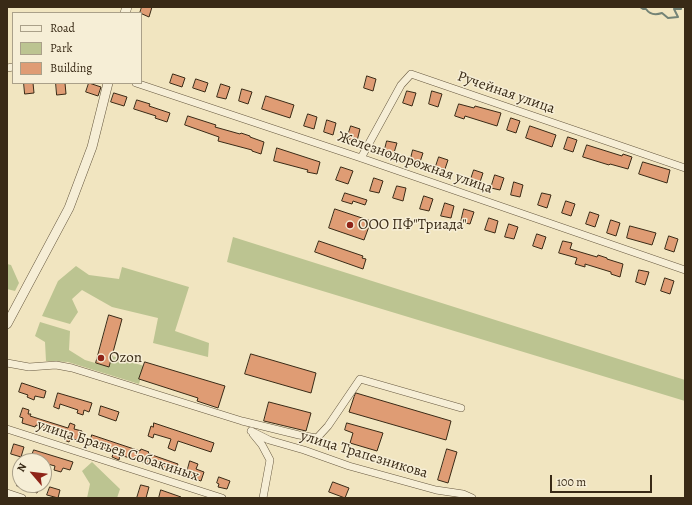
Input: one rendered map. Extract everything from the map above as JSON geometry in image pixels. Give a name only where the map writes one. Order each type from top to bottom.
[{"type":"street","name":"Ручейная улица","points":[[360,158],[401,85],[411,74],[685,168]]},
{"type":"street","points":[[7,324],[69,208],[92,147],[108,84]]},
{"type":"street","name":"Железнодорожная улица","points":[[139,84],[360,158],[685,270]]},
{"type":"street","points":[[7,363],[30,367],[56,365],[72,368],[242,421],[317,438],[328,426],[360,379],[461,408]]},
{"type":"street","points":[[242,421],[262,445],[270,460],[263,498]]},
{"type":"street","name":"улица Братьев Собакиных","points":[[7,429],[222,498]]},
{"type":"street","name":"улица Трапезникова","points":[[251,431],[269,440],[304,450],[349,466],[436,490],[463,494],[472,498]]},
{"type":"street","points":[[7,493],[22,498]]},
{"type":"green space","points":[[233,237],[685,380],[685,401],[227,262]]},
{"type":"green space","points":[[7,264],[11,265],[19,283],[15,291],[7,289]]},
{"type":"green space","points":[[76,266],[89,275],[119,279],[122,267],[189,287],[175,331],[209,343],[208,357],[153,343],[158,318],[112,307],[82,290],[72,299],[78,312],[70,324],[42,316],[58,281]]},
{"type":"green space","points":[[40,322],[70,331],[69,350],[85,360],[109,367],[112,356],[144,366],[139,384],[68,362],[46,361],[45,342],[35,336]]},
{"type":"green space","points":[[92,462],[120,489],[117,498],[87,498],[90,484],[82,471]]},
{"type":"building","points":[[142,7],[152,7],[149,17],[140,12]]},
{"type":"building","points":[[173,74],[185,78],[182,87],[170,83]]},
{"type":"building","points":[[367,76],[376,79],[373,91],[364,88]]},
{"type":"building","points":[[196,79],[208,83],[205,92],[193,88]]},
{"type":"building","points":[[24,84],[33,84],[34,93],[25,94]]},
{"type":"building","points":[[56,84],[65,84],[66,94],[57,95]]},
{"type":"building","points":[[89,84],[101,87],[98,96],[86,92]]},
{"type":"building","points":[[221,84],[230,87],[226,99],[217,97]]},
{"type":"building","points":[[242,89],[252,92],[248,104],[239,101]]},
{"type":"building","points":[[407,91],[416,93],[412,106],[403,103]]},
{"type":"building","points":[[432,91],[442,94],[438,107],[429,104]]},
{"type":"building","points":[[114,93],[127,97],[124,106],[111,102]]},
{"type":"building","points":[[266,96],[294,105],[290,118],[262,109]]},
{"type":"building","points":[[137,100],[170,113],[167,122],[155,118],[156,116],[134,109]]},
{"type":"building","points":[[459,104],[474,108],[475,106],[501,113],[497,126],[465,116],[464,119],[455,116]]},
{"type":"building","points":[[308,114],[317,117],[314,129],[304,126]]},
{"type":"building","points":[[188,116],[216,125],[215,127],[241,133],[264,142],[261,154],[252,150],[218,141],[219,137],[185,125]]},
{"type":"building","points":[[511,118],[520,121],[516,133],[507,130]]},
{"type":"building","points":[[327,120],[336,123],[333,135],[324,132]]},
{"type":"building","points":[[351,126],[360,129],[357,141],[347,139]]},
{"type":"building","points":[[530,126],[556,135],[552,147],[526,138]]},
{"type":"building","points":[[568,137],[577,140],[573,152],[564,149]]},
{"type":"building","points":[[387,141],[397,143],[393,156],[384,153]]},
{"type":"building","points":[[587,145],[622,156],[623,154],[632,157],[628,169],[583,157]]},
{"type":"building","points":[[277,148],[320,162],[317,174],[307,172],[308,170],[274,161]]},
{"type":"building","points":[[413,150],[423,153],[419,165],[410,162]]},
{"type":"building","points":[[439,157],[448,160],[444,172],[435,169]]},
{"type":"building","points":[[643,162],[670,170],[667,183],[639,174]]},
{"type":"building","points":[[341,167],[353,171],[348,184],[336,180]]},
{"type":"building","points":[[474,170],[483,173],[479,185],[470,182]]},
{"type":"building","points":[[495,175],[504,178],[500,190],[491,188]]},
{"type":"building","points":[[374,178],[383,181],[379,193],[370,191]]},
{"type":"building","points":[[514,182],[523,185],[520,197],[511,195]]},
{"type":"building","points":[[397,186],[406,188],[403,201],[393,198]]},
{"type":"building","points":[[345,193],[367,200],[365,205],[353,201],[352,204],[342,201]]},
{"type":"building","points":[[542,193],[551,195],[547,208],[538,205]]},
{"type":"building","points":[[424,196],[433,199],[429,211],[420,209]]},
{"type":"building","points":[[566,201],[575,204],[571,216],[562,213]]},
{"type":"building","points":[[445,203],[454,206],[451,218],[441,216]]},
{"type":"building","points":[[335,209],[371,221],[364,240],[329,228]]},
{"type":"building","points":[[464,209],[474,212],[470,224],[461,222]]},
{"type":"building","points":[[590,212],[599,215],[595,227],[586,224]]},
{"type":"building","points":[[489,218],[498,221],[495,233],[485,230]]},
{"type":"building","points":[[611,220],[620,223],[616,236],[607,233]]},
{"type":"building","points":[[509,224],[518,227],[514,239],[505,237]]},
{"type":"building","points":[[630,226],[656,233],[652,245],[627,238]]},
{"type":"building","points":[[537,234],[546,237],[542,249],[533,246]]},
{"type":"building","points":[[669,236],[678,239],[674,252],[665,249]]},
{"type":"building","points":[[319,241],[363,256],[362,258],[366,259],[363,269],[315,252]]},
{"type":"building","points":[[563,241],[572,243],[570,249],[597,257],[598,255],[623,264],[620,277],[611,274],[611,272],[585,264],[585,267],[575,264],[577,258],[559,253]]},
{"type":"building","points":[[639,270],[649,272],[645,285],[636,282]]},
{"type":"building","points":[[665,278],[674,281],[670,294],[661,291]]},
{"type":"building","points":[[109,315],[122,319],[109,367],[96,363]]},
{"type":"building","points":[[251,354],[316,373],[311,393],[245,374]]},
{"type":"building","points":[[145,362],[225,386],[218,408],[197,401],[198,398],[139,379]]},
{"type":"building","points":[[22,383],[46,391],[44,398],[35,396],[34,400],[27,397],[28,395],[19,392]]},
{"type":"building","points":[[58,393],[92,403],[89,412],[84,410],[83,415],[77,413],[78,410],[60,404],[59,409],[54,407]]},
{"type":"building","points":[[356,393],[451,421],[446,440],[349,412]]},
{"type":"building","points":[[269,402],[311,413],[306,431],[264,421]]},
{"type":"building","points":[[101,406],[119,412],[116,421],[99,415]]},
{"type":"building","points":[[23,408],[29,410],[28,414],[31,414],[30,416],[68,428],[70,423],[75,425],[74,429],[82,431],[80,441],[71,438],[69,442],[64,440],[65,436],[36,425],[35,427],[22,423],[23,418],[20,417]]},
{"type":"building","points":[[154,423],[214,443],[211,452],[178,441],[175,451],[168,448],[171,439],[154,434],[153,438],[148,436],[151,426],[153,427]]},
{"type":"building","points":[[347,423],[383,433],[377,451],[350,443],[353,433],[345,430]]},
{"type":"building","points":[[92,435],[140,451],[141,449],[155,456],[178,464],[175,472],[120,455],[119,460],[112,457],[114,451],[90,444]]},
{"type":"building","points":[[14,444],[24,447],[22,453],[11,454]]},
{"type":"building","points":[[447,449],[457,452],[448,483],[438,480]]},
{"type":"building","points":[[34,450],[44,453],[33,453]]},
{"type":"building","points":[[52,456],[73,462],[70,470],[63,468],[61,472],[54,470],[55,466],[52,465]]},
{"type":"building","points":[[190,461],[198,464],[196,469],[204,472],[201,481],[186,476]]},
{"type":"building","points":[[219,477],[230,481],[227,489],[218,487],[219,484],[217,483]]},
{"type":"building","points":[[333,482],[349,488],[345,498],[329,492]]},
{"type":"building","points":[[141,485],[149,487],[146,498],[137,498]]},
{"type":"building","points":[[52,488],[60,490],[58,498],[47,495],[48,493],[52,493]]},
{"type":"building","points":[[161,490],[181,497],[181,498],[159,498]]},
{"type":"waterway","points":[[640,7],[653,14],[662,13],[668,18],[678,17],[674,9],[681,9],[681,7]]},
{"type":"place","name":"ООО ПФ\"Триада\"","points":[[350,225]]},
{"type":"place","name":"Ozon","points":[[101,358]]}]
